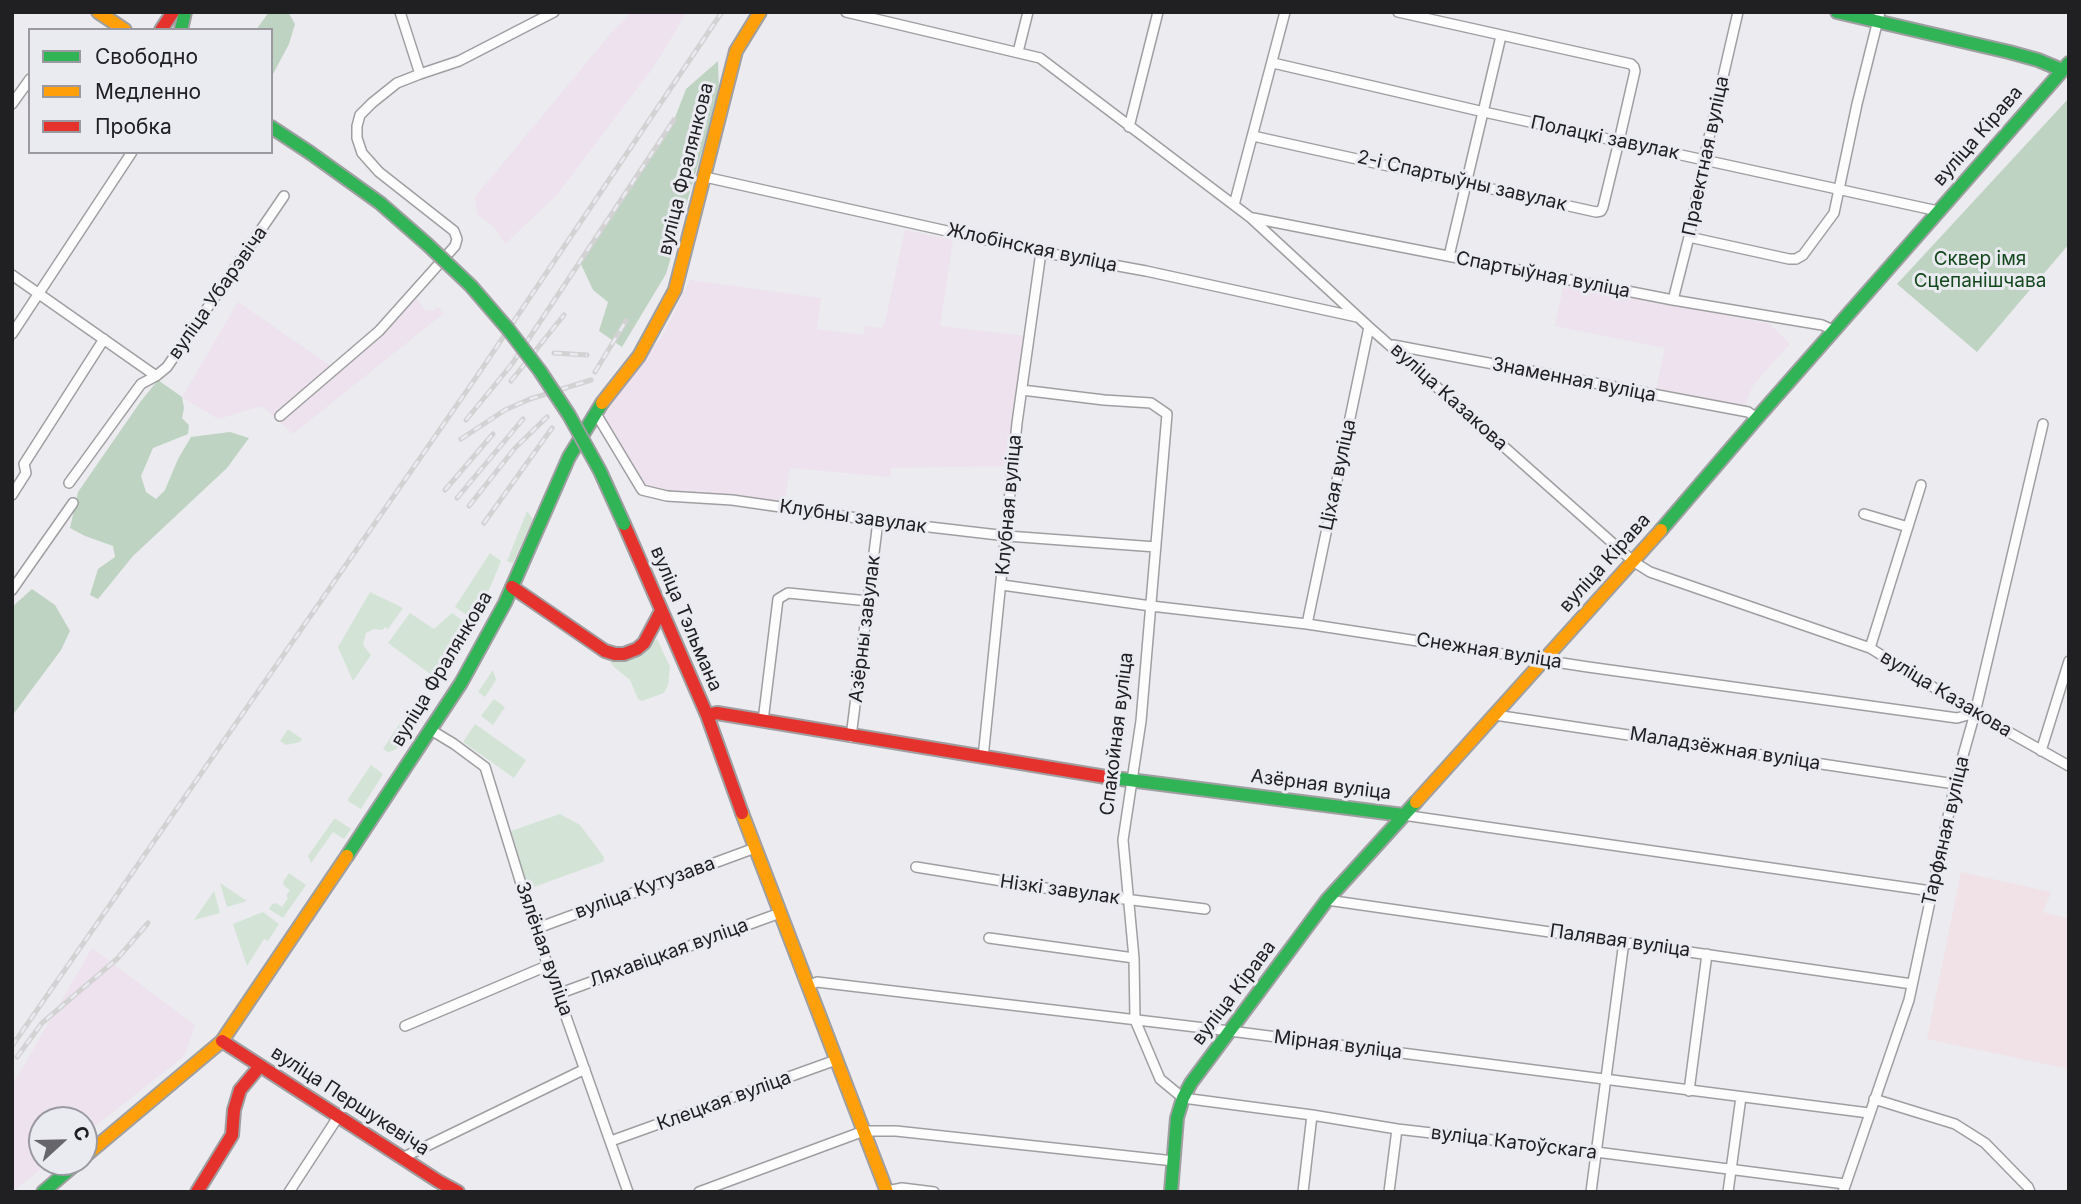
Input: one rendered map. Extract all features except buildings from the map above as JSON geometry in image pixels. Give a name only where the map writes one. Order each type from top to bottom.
[{"type":"main road","points":[[99,12],[122,28]]},
{"type":"main road","points":[[162,28],[173,12]]},
{"type":"main road","name":"вуліца Фралянкова","points":[[98,1145],[222,1041],[431,730],[496,623],[569,457],[595,412],[639,356],[675,290],[736,51],[760,12]]},
{"type":"main road","points":[[1837,12],[1879,16],[2066,70]]},
{"type":"main road","name":"вуліца Кірава","points":[[1183,1098],[1191,1083],[1327,900],[1634,562],[1833,330],[2066,70]]},
{"type":"main road","name":"вуліца Тэльмана","points":[[273,128],[380,203],[471,286],[508,329],[562,404],[600,471],[707,715],[755,848],[887,1191]]},
{"type":"main road","points":[[512,587],[605,651],[615,654],[624,654],[644,643],[660,609]]},
{"type":"main road","name":"Азёрная вуліца","points":[[707,715],[717,713],[1130,782],[1403,814]]},
{"type":"main road","name":"вуліца Першукевіча","points":[[222,1041],[458,1192]]},
{"type":"main road","points":[[197,1192],[232,1135],[234,1110],[240,1090],[260,1066]]},
{"type":"main road","points":[[1171,1192],[1177,1118],[1183,1098]]},
{"type":"main road","points":[[43,1192],[62,1176]]},
{"type":"street","points":[[400,12],[420,74]]},
{"type":"street","points":[[281,416],[379,331],[455,246],[457,239],[454,231],[379,172],[362,153],[357,138],[360,115],[397,83],[459,61],[554,12]]},
{"type":"street","name":"вуліца Казакова","points":[[846,12],[1040,58],[1251,218],[1368,327],[1634,562],[1650,572],[1870,648],[1975,713],[2069,766]]},
{"type":"street","points":[[1018,52],[1028,12]]},
{"type":"street","points":[[1129,127],[1158,12]]},
{"type":"street","points":[[1234,205],[1285,12]]},
{"type":"street","points":[[1398,12],[1632,64],[1635,71],[1619,141]]},
{"type":"street","name":"Праектная вуліца","points":[[1673,300],[1738,12]]},
{"type":"street","points":[[1689,237],[1796,259],[1803,256],[1832,218],[1879,16]]},
{"type":"street","points":[[1450,257],[1501,36]]},
{"type":"street","name":"Полацкі завулак","points":[[1273,63],[1938,211]]},
{"type":"street","points":[[12,104],[28,82]]},
{"type":"street","name":"2-і Спартыўны завулак","points":[[1253,136],[1467,181],[1596,212],[1603,207],[1619,141]]},
{"type":"street","points":[[12,334],[131,154]]},
{"type":"street","name":"Жлобінская вуліца","points":[[705,177],[1041,252],[1146,271],[1359,318]]},
{"type":"street","name":"вуліца Убарэвіча","points":[[69,483],[141,384],[167,367],[284,196]]},
{"type":"street","name":"Спартыўная вуліца","points":[[1251,218],[1673,300],[1822,325],[1833,330]]},
{"type":"street","name":"Клубная вуліца","points":[[983,758],[1022,390],[1041,252]]},
{"type":"street","points":[[12,275],[156,376]]},
{"type":"street","name":"Ціхая вуліца","points":[[1307,624],[1368,327]]},
{"type":"street","points":[[12,495],[26,473],[24,464],[104,339]]},
{"type":"street","name":"Знаменная вуліца","points":[[1391,345],[1748,412],[1757,418]]},
{"type":"street","name":"Спакойная вуліца","points":[[1022,390],[1151,403],[1167,414],[1141,721],[1123,840],[1134,958],[1135,1020],[1160,1079],[1183,1098]]},
{"type":"street","name":"Клубны завулак","points":[[595,412],[642,491],[1007,536],[1156,547]]},
{"type":"street","name":"Тарфяная вуліца","points":[[1844,1188],[1909,1000],[1955,784],[1975,713],[2043,424]]},
{"type":"street","points":[[1870,648],[1921,485]]},
{"type":"street","points":[[12,590],[73,503]]},
{"type":"street","points":[[1864,514],[1908,527]]},
{"type":"street","name":"Азёрны завулак","points":[[851,737],[878,521]]},
{"type":"street","name":"Снежная вуліца","points":[[1002,585],[1307,624],[1957,718],[1975,713]]},
{"type":"street","points":[[763,721],[778,599],[788,593],[868,601]]},
{"type":"street","points":[[2041,751],[2069,661]]},
{"type":"street","name":"Маладзёжная вуліца","points":[[1495,715],[1955,784]]},
{"type":"street","name":"Зялёная вуліца","points":[[431,730],[485,767],[535,929],[628,1192]]},
{"type":"street","name":"Азёрная вуліца","points":[[1403,814],[1931,891]]},
{"type":"street","name":"вуліца Кутузава","points":[[535,929],[755,848]]},
{"type":"street","name":"Нізкі завулак","points":[[916,867],[1205,909]]},
{"type":"street","name":"Палявая вуліца","points":[[1327,900],[1912,984]]},
{"type":"street","name":"Ляхавіцкая вуліца","points":[[558,994],[780,913]]},
{"type":"street","points":[[989,937],[1134,958]]},
{"type":"street","points":[[1591,1192],[1624,941]]},
{"type":"street","points":[[1689,1091],[1707,954]]},
{"type":"street","points":[[405,1026],[549,965]]},
{"type":"street","name":"Мірная вуліца","points":[[808,986],[817,982],[1230,1031],[1868,1113]]},
{"type":"street","name":"Клецкая вуліца","points":[[611,1141],[836,1060]]},
{"type":"street","points":[[402,1158],[585,1069]]},
{"type":"street","points":[[1728,1192],[1741,1097]]},
{"type":"street","name":"вуліца Катоўскага","points":[[1183,1098],[1396,1129],[1731,1170],[1844,1188]]},
{"type":"street","points":[[1874,1099],[1955,1124],[1985,1143],[2030,1192]]},
{"type":"street","points":[[1303,1192],[1312,1115]]},
{"type":"street","points":[[289,1192],[338,1117]]},
{"type":"street","points":[[1390,1192],[1396,1129]]},
{"type":"street","points":[[699,1192],[864,1131],[896,1131],[1174,1161]]},
{"type":"street","points":[[887,1191],[902,1188],[934,1192]]},
{"type":"shaded area","points":[[632,12],[687,12],[655,65],[557,195],[505,244],[495,228],[477,214],[475,197],[611,33]]},
{"type":"shaded area","points":[[905,230],[953,240],[940,326],[1026,336],[1006,466],[891,468],[890,477],[790,468],[784,504],[685,495],[652,490],[642,484],[599,414],[661,338],[690,280],[821,298],[817,329],[864,335],[865,326],[881,328],[885,322]]},
{"type":"shaded area","points":[[1564,283],[1770,324],[1790,344],[1753,385],[1743,411],[1655,394],[1665,348],[1555,326]]},
{"type":"shaded area","points":[[416,298],[426,311],[433,311],[438,307],[444,313],[293,434],[262,406],[218,419],[182,397],[238,302],[331,366],[335,372]]},
{"type":"shaded area","points":[[1961,872],[2051,892],[2043,912],[2069,919],[2069,1069],[1927,1039]]},
{"type":"shaded area","points":[[92,948],[195,1025],[184,1056],[98,1124],[98,1106],[28,1106],[28,1176],[32,1176],[12,1192],[12,1086]]},
{"type":"green space","points":[[269,12],[288,12],[295,24],[289,44],[273,74],[273,28],[257,28]]},
{"type":"green space","points":[[718,61],[719,93],[666,274],[622,347],[599,331],[608,302],[593,290],[580,262],[674,120],[686,89]]},
{"type":"green space","name":"Сквер імя Сцепанішчава","points":[[2069,98],[2069,244],[1977,352],[1897,284]]},
{"type":"green space","points":[[158,380],[182,397],[182,418],[189,425],[188,434],[153,448],[141,476],[146,492],[156,499],[165,490],[191,437],[230,432],[249,438],[227,468],[133,556],[98,599],[90,595],[98,569],[115,557],[113,546],[70,528],[78,492]]},
{"type":"green space","points":[[527,511],[533,519],[513,563],[509,562],[507,561]]},
{"type":"green space","points":[[490,553],[501,561],[474,620],[455,607]]},
{"type":"green space","points":[[32,589],[55,605],[70,631],[61,650],[12,716],[12,607]]},
{"type":"green space","points":[[370,592],[403,608],[388,629],[374,629],[366,633],[363,645],[371,655],[353,681],[338,647]]},
{"type":"green space","points":[[410,613],[434,629],[452,613],[470,626],[437,679],[388,643]]},
{"type":"green space","points":[[657,639],[670,667],[668,685],[664,693],[642,701],[638,699],[630,680],[613,666],[609,659],[618,659]]},
{"type":"green space","points":[[493,670],[496,680],[485,697],[478,692]]},
{"type":"green space","points":[[494,699],[505,707],[493,725],[481,716]]},
{"type":"green space","points":[[400,723],[409,730],[400,747],[388,752],[383,749]]},
{"type":"green space","points":[[475,724],[526,760],[514,778],[463,742]]},
{"type":"green space","points":[[288,729],[302,739],[300,742],[286,745],[280,741]]},
{"type":"green space","points":[[371,765],[383,774],[361,809],[348,799]]},
{"type":"green space","points":[[560,814],[580,825],[604,857],[603,862],[528,889],[511,831]]},
{"type":"green space","points":[[334,819],[351,829],[344,839],[333,832],[311,863],[308,856]]},
{"type":"green space","points":[[289,873],[306,885],[283,918],[269,909],[276,903],[282,907],[288,898],[286,896],[290,890],[283,882]]},
{"type":"green space","points":[[220,883],[247,901],[227,907]]},
{"type":"green space","points":[[214,891],[220,913],[194,920]]},
{"type":"green space","points":[[263,912],[279,924],[268,941],[264,939],[247,966],[233,924]]},
{"type":"railway","points":[[12,1046],[477,376],[722,12]]},
{"type":"railway","points":[[466,420],[512,364],[674,120]]},
{"type":"railway","points":[[511,381],[564,315]]},
{"type":"railway","points":[[595,372],[626,321]]},
{"type":"railway","points":[[554,353],[587,355]]},
{"type":"railway","points":[[461,439],[505,410],[530,399],[591,380]]},
{"type":"railway","points":[[469,506],[515,448],[547,417]]},
{"type":"railway","points":[[457,498],[523,419]]},
{"type":"railway","points":[[484,523],[552,428]]},
{"type":"railway","points":[[445,490],[493,434]]},
{"type":"railway","points":[[17,1057],[42,1023],[117,959],[148,923]]},
{"type":"traffic: fast","points":[[181,28],[185,12]]},
{"type":"traffic: fast","points":[[1837,12],[2009,52],[2062,70]]},
{"type":"traffic: fast","points":[[1661,530],[2069,63]]},
{"type":"traffic: fast","points":[[273,128],[309,152]]},
{"type":"traffic: fast","points":[[309,152],[380,203],[428,245],[471,286],[508,329],[569,415],[600,471],[624,524]]},
{"type":"traffic: fast","points":[[347,856],[461,683],[505,603],[569,457],[602,403]]},
{"type":"traffic: fast","points":[[1106,777],[1403,815]]},
{"type":"traffic: fast","points":[[1171,1192],[1177,1118],[1191,1083],[1327,900],[1416,802]]},
{"type":"traffic: fast","points":[[43,1192],[62,1176]]},
{"type":"traffic: slow","points":[[98,12],[122,28]]},
{"type":"traffic: slow","points":[[602,403],[639,356],[675,290],[736,51],[760,12]]},
{"type":"traffic: slow","points":[[1416,802],[1661,530]]},
{"type":"traffic: slow","points":[[742,813],[887,1192]]},
{"type":"traffic: slow","points":[[98,1145],[222,1041],[347,856]]},
{"type":"traffic: jam","points":[[162,28],[173,12]]},
{"type":"traffic: jam","points":[[624,524],[707,715],[742,813]]},
{"type":"traffic: jam","points":[[512,587],[605,651],[615,654],[624,654],[644,643],[661,611]]},
{"type":"traffic: jam","points":[[707,715],[717,713],[1106,777]]},
{"type":"traffic: jam","points":[[222,1041],[458,1192]]},
{"type":"traffic: jam","points":[[197,1192],[232,1135],[234,1110],[240,1090],[260,1066]]}]
